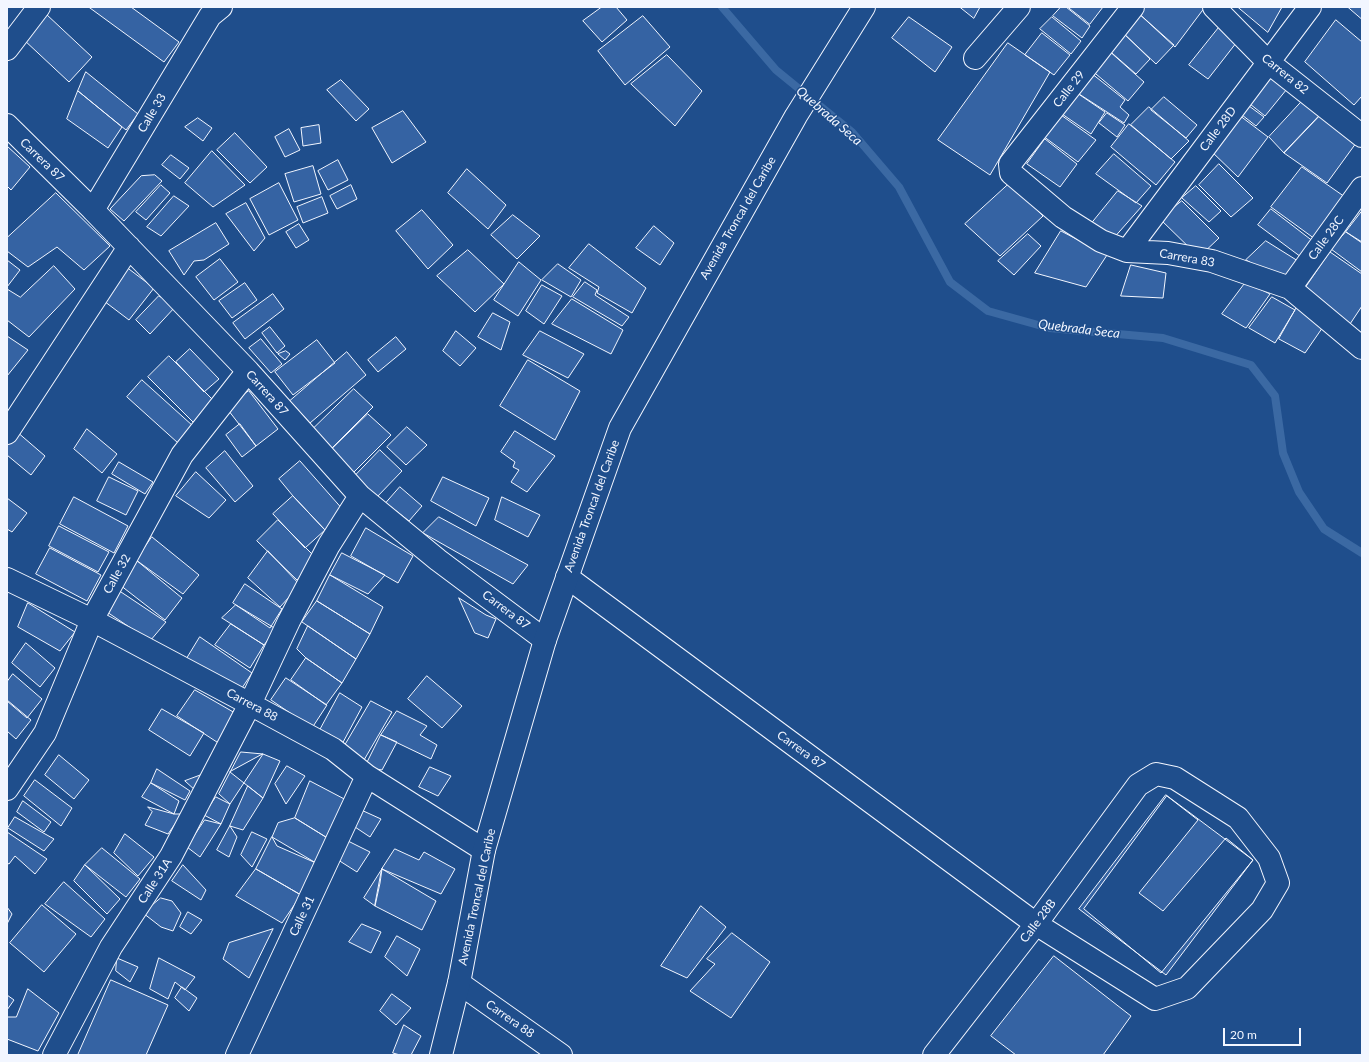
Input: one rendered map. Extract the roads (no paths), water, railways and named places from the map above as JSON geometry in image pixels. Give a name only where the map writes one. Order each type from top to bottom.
[{"type":"main road","points":[[7,49],[39,7]]},
{"type":"main road","name":"Avenida Troncal del Caribe","points":[[441,1055],[459,983],[484,850],[545,640],[620,428],[796,116],[864,7]]},
{"type":"main road","points":[[975,58],[1018,7]]},
{"type":"main road","name":"Calle 29","points":[[1011,173],[1010,164],[1133,7]]},
{"type":"main road","name":"Carrera 82","points":[[1214,7],[1268,62],[1362,136]]},
{"type":"main road","name":"Calle 28D","points":[[1127,251],[1310,7]]},
{"type":"main road","name":"Calle 33","points":[[93,210],[215,11]]},
{"type":"main road","name":"Carrera 87","points":[[7,125],[130,247],[248,371],[360,496],[438,560],[545,640]]},
{"type":"main road","name":"Carrera 83","points":[[1011,173],[1063,218],[1101,241],[1127,251],[1168,253],[1212,261],[1290,288],[1362,348]]},
{"type":"main road","name":"Calle 28C","points":[[1290,288],[1362,188]]},
{"type":"main road","points":[[7,433],[130,247]]},
{"type":"main road","name":"Calle 32","points":[[7,789],[45,733],[92,620],[182,455],[248,371]]},
{"type":"main road","name":"Calle 31A","points":[[54,1055],[112,947],[171,856],[250,704],[289,621],[322,559],[360,496]]},
{"type":"main road","name":"Carrera 87","points":[[567,577],[1036,924],[1155,999],[1187,988],[1262,910],[1278,883],[1269,858],[1238,818],[1175,778],[1156,774],[1138,785]]},
{"type":"main road","name":"Carrera 88","points":[[7,579],[92,620],[333,749],[367,776],[484,850]]},
{"type":"main road","name":"Calle 31","points":[[236,1055],[367,776]]},
{"type":"main road","name":"Calle 28B","points":[[934,1055],[1036,924],[1138,785]]},
{"type":"main road","name":"Carrera 88","points":[[459,983],[561,1055]]},
{"type":"waterway","name":"Quebrada Seca","points":[[722,7],[776,70],[852,132],[899,187],[950,282],[988,311],[1049,328],[1163,338],[1251,365],[1275,396],[1283,453],[1299,492],[1324,529],[1362,553]]}]
